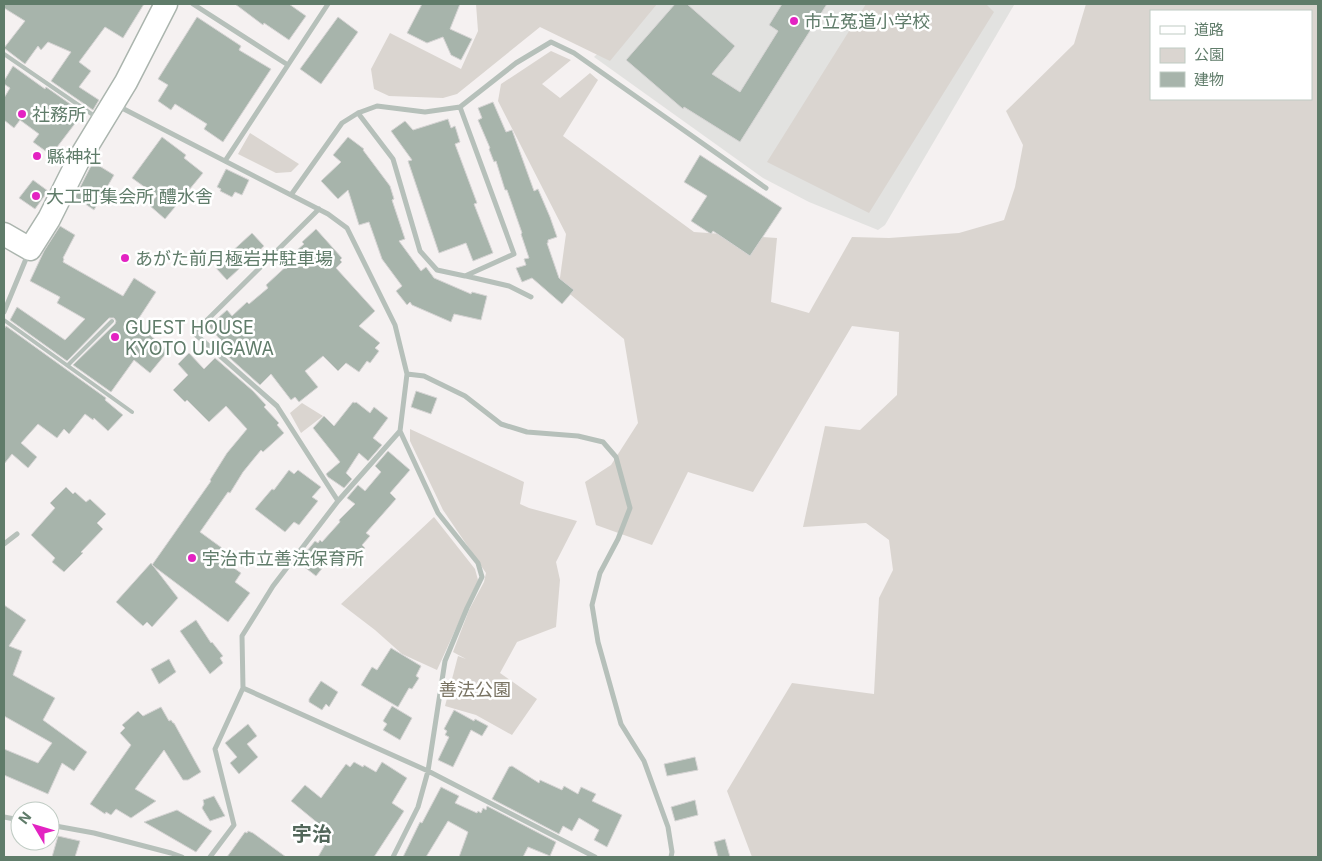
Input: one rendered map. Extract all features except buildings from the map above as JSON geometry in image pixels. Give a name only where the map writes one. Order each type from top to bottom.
[{"type":"main road","points":[[4,234],[30,249],[78,161],[108,112],[166,4]]},
{"type":"street","points":[[192,4],[288,65]]},
{"type":"street","points":[[225,161],[328,4]]},
{"type":"street","points":[[291,195],[342,123],[358,113],[377,106],[425,112],[460,107],[516,63],[551,42],[574,53],[766,188]]},
{"type":"street","points":[[460,107],[514,254],[465,276]]},
{"type":"street","points":[[108,112],[225,161],[319,209],[347,228],[395,325],[408,374],[400,431],[438,513],[478,563],[482,577],[445,661],[428,771],[418,807],[394,857]]},
{"type":"street","points":[[358,113],[393,159],[420,251],[437,270],[509,286],[531,297]]},
{"type":"street","points":[[319,209],[194,333],[278,406],[338,501]]},
{"type":"street","points":[[4,312],[30,249]]},
{"type":"street","points":[[408,374],[424,376],[465,396],[501,424],[526,432],[578,436],[603,442],[616,457],[630,508],[618,539],[600,573],[592,605],[598,642],[621,724],[644,761],[668,827],[671,857]]},
{"type":"street","points":[[210,857],[234,825],[214,749],[243,688],[242,636],[273,586],[338,501],[400,431]]},
{"type":"street","points":[[4,544],[17,534]]},
{"type":"street","points":[[243,688],[428,771],[595,857]]},
{"type":"street","points":[[60,827],[94,833],[182,857]]},
{"type":"lane","points":[[4,54],[108,112]]},
{"type":"lane","points":[[4,320],[132,412]]},
{"type":"lane","points":[[68,365],[112,321]]},
{"type":"shaded area","points":[[648,4],[1014,5],[885,225],[878,230],[809,202],[763,178],[594,57]]},
{"type":"green space","points":[[476,4],[657,4],[610,61],[540,27],[457,94],[443,98],[389,96],[374,89],[371,69],[390,33],[461,69],[478,31]]},
{"type":"green space","points":[[866,4],[986,4],[994,12],[869,213],[767,162]]},
{"type":"green space","points":[[1086,4],[1318,4],[1318,857],[752,857],[727,791],[792,683],[874,694],[879,598],[893,570],[889,540],[866,523],[803,527],[825,426],[860,430],[897,395],[899,332],[852,326],[753,492],[688,472],[652,545],[596,525],[585,482],[611,465],[638,423],[624,339],[559,285],[566,234],[498,101],[501,84],[551,51],[571,60],[542,84],[560,98],[590,73],[598,80],[563,136],[694,232],[777,238],[771,302],[809,313],[852,237],[889,238],[959,233],[1004,220],[1015,187],[1023,145],[1006,111],[1074,44]]},
{"type":"green space","points":[[250,133],[299,164],[291,172],[276,173],[238,154]]},
{"type":"green space","points":[[302,403],[323,416],[301,433],[290,413]]},
{"type":"green space","name":"善法公園","points":[[410,429],[524,482],[520,504],[577,521],[556,562],[560,580],[556,627],[517,642],[500,673],[537,699],[512,735],[476,715],[445,706],[458,656],[466,659],[453,652],[469,610],[484,582],[486,573],[443,510],[410,441]]},
{"type":"green space","points":[[434,517],[475,569],[478,580],[437,670],[402,654],[341,604]]},
{"type":"place","name":"市立菟道小学校","points":[[794,21]]},
{"type":"place","name":"社務所","points":[[22,114]]},
{"type":"place","name":"縣神社","points":[[37,156]]},
{"type":"place","name":"大工町集会所 醴水舎","points":[[36,196]]},
{"type":"place","name":"あがた前月極岩井駐車場","points":[[125,258]]},
{"type":"place","name":"GUEST HOUSE KYOTO UJIGAWA","points":[[115,337]]},
{"type":"place","name":"宇治市立善法保育所","points":[[192,558]]},
{"type":"district","name":"宇治","points":[[312,834]]}]
